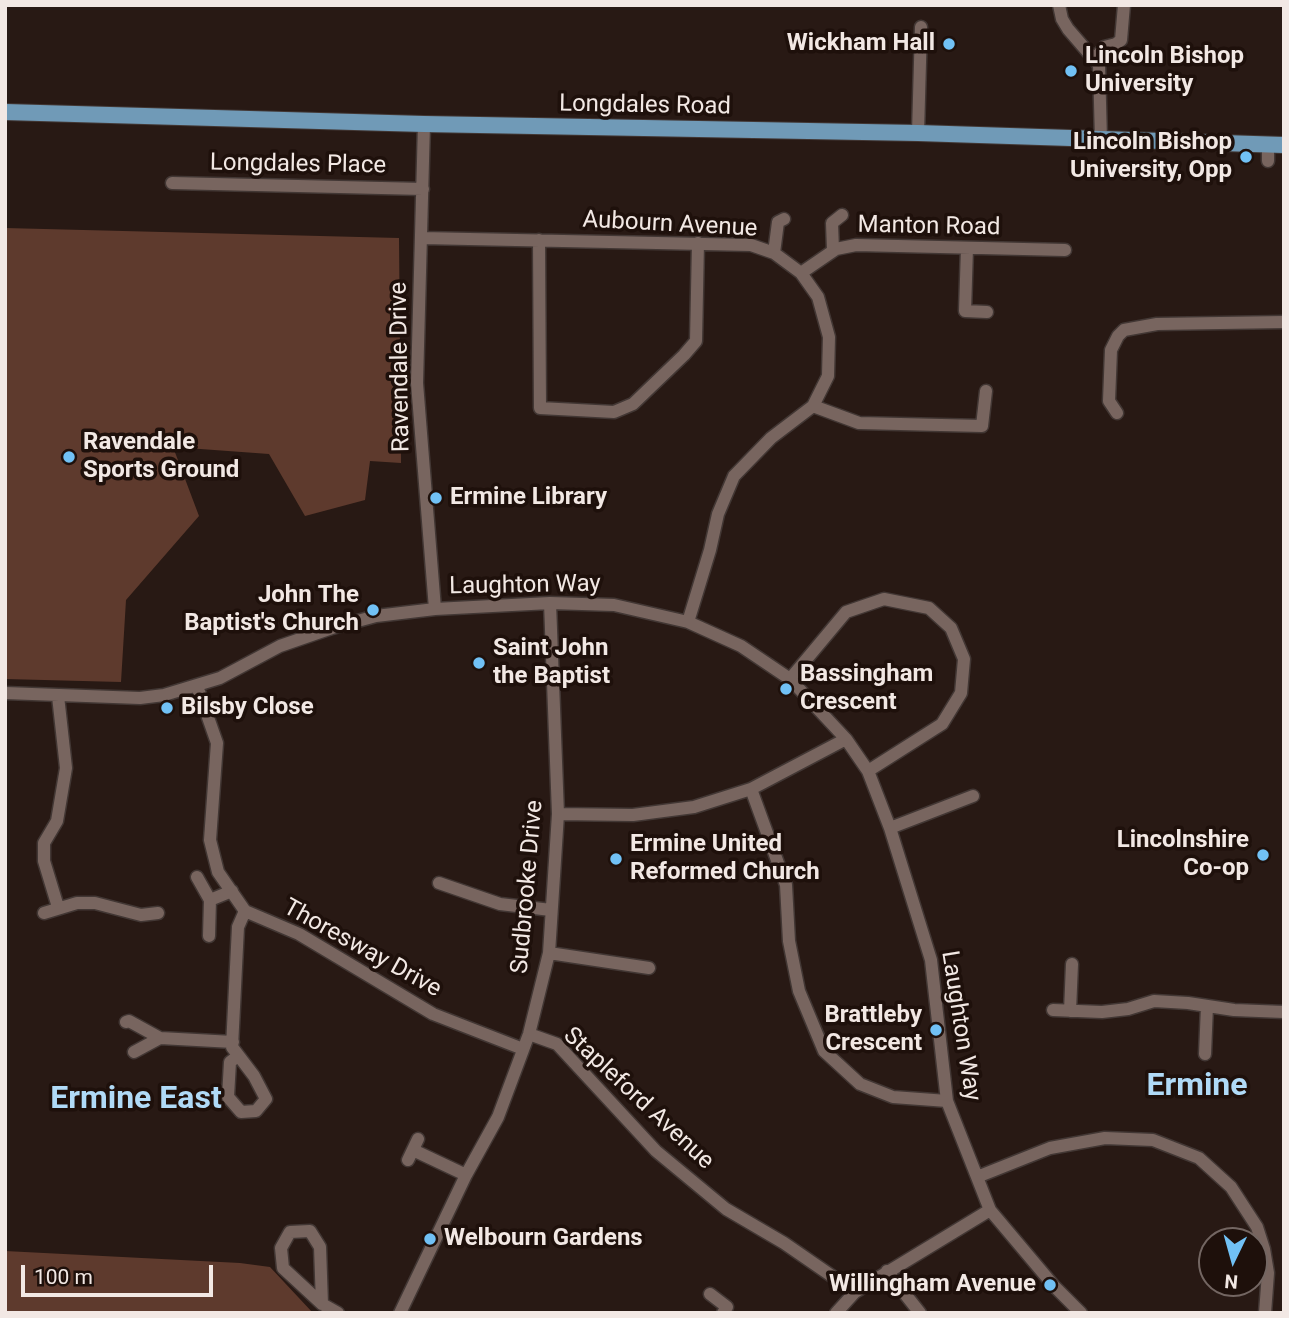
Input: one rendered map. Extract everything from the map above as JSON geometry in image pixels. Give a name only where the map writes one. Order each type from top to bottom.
[{"type":"main road","name":"Longdales Road","points":[[5,112],[918,134],[1101,140],[1273,151]]},
{"type":"street","points":[[1059,5],[1062,19],[1068,29],[1099,65]]},
{"type":"street","points":[[1101,140],[1099,54],[1104,47],[1121,40],[1124,5]]},
{"type":"street","points":[[918,134],[921,27]]},
{"type":"street","name":"Ravendale Drive","points":[[424,124],[417,383],[435,608]]},
{"type":"street","name":"Longdales Place","points":[[172,183],[423,189]]},
{"type":"street","points":[[833,250],[832,223],[842,215]]},
{"type":"street","points":[[774,253],[778,222],[784,219]]},
{"type":"street","name":"Aubourn Avenue","points":[[422,238],[751,245],[774,253],[801,273],[818,297],[829,337],[828,376],[813,406],[771,438],[734,476],[718,514],[688,622]]},
{"type":"street","points":[[539,240],[540,408],[614,412],[633,404],[696,341],[698,243]]},
{"type":"street","name":"Manton Road","points":[[801,273],[833,250],[856,245],[1065,250]]},
{"type":"street","points":[[967,248],[965,311],[987,312]]},
{"type":"street","points":[[1117,413],[1109,401],[1111,350],[1124,330],[1157,324],[1284,322]]},
{"type":"street","points":[[813,406],[859,423],[982,426],[986,391]]},
{"type":"street","points":[[790,679],[846,612],[884,600],[929,608],[951,628],[964,659],[961,693],[943,724],[868,771]]},
{"type":"street","name":"Laughton Way","points":[[5,694],[140,698],[197,686],[220,678],[280,646],[332,628],[376,617],[435,608],[550,603],[614,605],[688,622],[741,646],[790,679],[846,739],[868,771],[890,828],[931,960],[947,1101],[990,1210],[1054,1286],[1081,1313]]},
{"type":"street","name":"Sudbrooke Drive","points":[[402,1312],[466,1175],[498,1117],[529,1034],[549,953],[558,814],[550,603]]},
{"type":"street","name":"Thoresway Drive","points":[[197,686],[217,743],[210,840],[218,872],[246,911],[299,934],[433,1014],[523,1049]]},
{"type":"street","points":[[58,696],[66,768],[57,821],[44,843],[47,876],[58,907]]},
{"type":"street","points":[[558,814],[632,815],[694,807],[751,789],[846,739]]},
{"type":"street","points":[[751,789],[786,885],[789,941],[799,991],[824,1051],[860,1084],[893,1097],[947,1101]]},
{"type":"street","points":[[890,828],[973,796]]},
{"type":"street","points":[[197,877],[210,900],[209,936]]},
{"type":"street","points":[[439,883],[500,904],[551,910]]},
{"type":"street","points":[[210,900],[232,891]]},
{"type":"street","points":[[44,913],[77,903],[95,904],[141,915],[158,913]]},
{"type":"street","points":[[238,1056],[232,1047],[238,927],[246,911]]},
{"type":"street","points":[[549,953],[649,968]]},
{"type":"street","points":[[1070,1010],[1072,964]]},
{"type":"street","points":[[1053,1010],[1102,1012],[1128,1009],[1154,1001],[1234,1010],[1284,1012]]},
{"type":"street","points":[[1205,1054],[1207,1006]]},
{"type":"street","points":[[126,1022],[129,1021],[160,1038],[233,1042]]},
{"type":"street","name":"Stapleford Avenue","points":[[529,1034],[557,1044],[656,1151],[726,1209],[784,1243],[855,1292]]},
{"type":"street","points":[[134,1052],[160,1038]]},
{"type":"street","points":[[977,1177],[1050,1148],[1105,1138],[1153,1140],[1199,1158],[1231,1187],[1257,1227],[1268,1273],[1265,1313]]},
{"type":"street","points":[[413,1150],[466,1175]]},
{"type":"street","points":[[836,1313],[855,1292],[990,1210]]},
{"type":"street","points":[[323,1304],[320,1247],[310,1231],[290,1232],[281,1248],[283,1268],[323,1304],[338,1313]]},
{"type":"street","points":[[887,1271],[920,1313]]},
{"type":"street","points":[[710,1294],[727,1307],[723,1313]]},
{"type":"shaded area","name":"Ravendale Sports Ground","points":[[5,228],[399,238],[401,463],[370,461],[365,500],[305,516],[269,454],[173,447],[199,516],[126,600],[121,682],[5,679]]},
{"type":"shaded area","points":[[5,1251],[240,1263],[270,1267],[313,1313],[5,1313]]},
{"type":"place","name":"Wickham Hall","points":[[949,44]]},
{"type":"place","name":"Lincoln Bishop University","points":[[1071,71]]},
{"type":"place","name":"Lincoln Bishop University, Opp","points":[[1246,157]]},
{"type":"place","name":"Ravendale Sports Ground","points":[[69,457]]},
{"type":"place","name":"Ermine Library","points":[[436,498]]},
{"type":"place","name":"John The Baptist's Church","points":[[373,610]]},
{"type":"place","name":"Saint John the Baptist","points":[[479,663]]},
{"type":"place","name":"Bassingham Crescent","points":[[786,689]]},
{"type":"place","name":"Bilsby Close","points":[[167,708]]},
{"type":"place","name":"Lincolnshire Co-op","points":[[1263,855]]},
{"type":"place","name":"Ermine United Reformed Church","points":[[616,859]]},
{"type":"place","name":"Brattleby Crescent","points":[[936,1030]]},
{"type":"place","name":"Welbourn Gardens","points":[[430,1239]]},
{"type":"place","name":"Willingham Avenue","points":[[1050,1285]]},
{"type":"district","name":"Ermine","points":[[1197,1087]]},
{"type":"district","name":"Ermine East","points":[[136,1100]]}]
